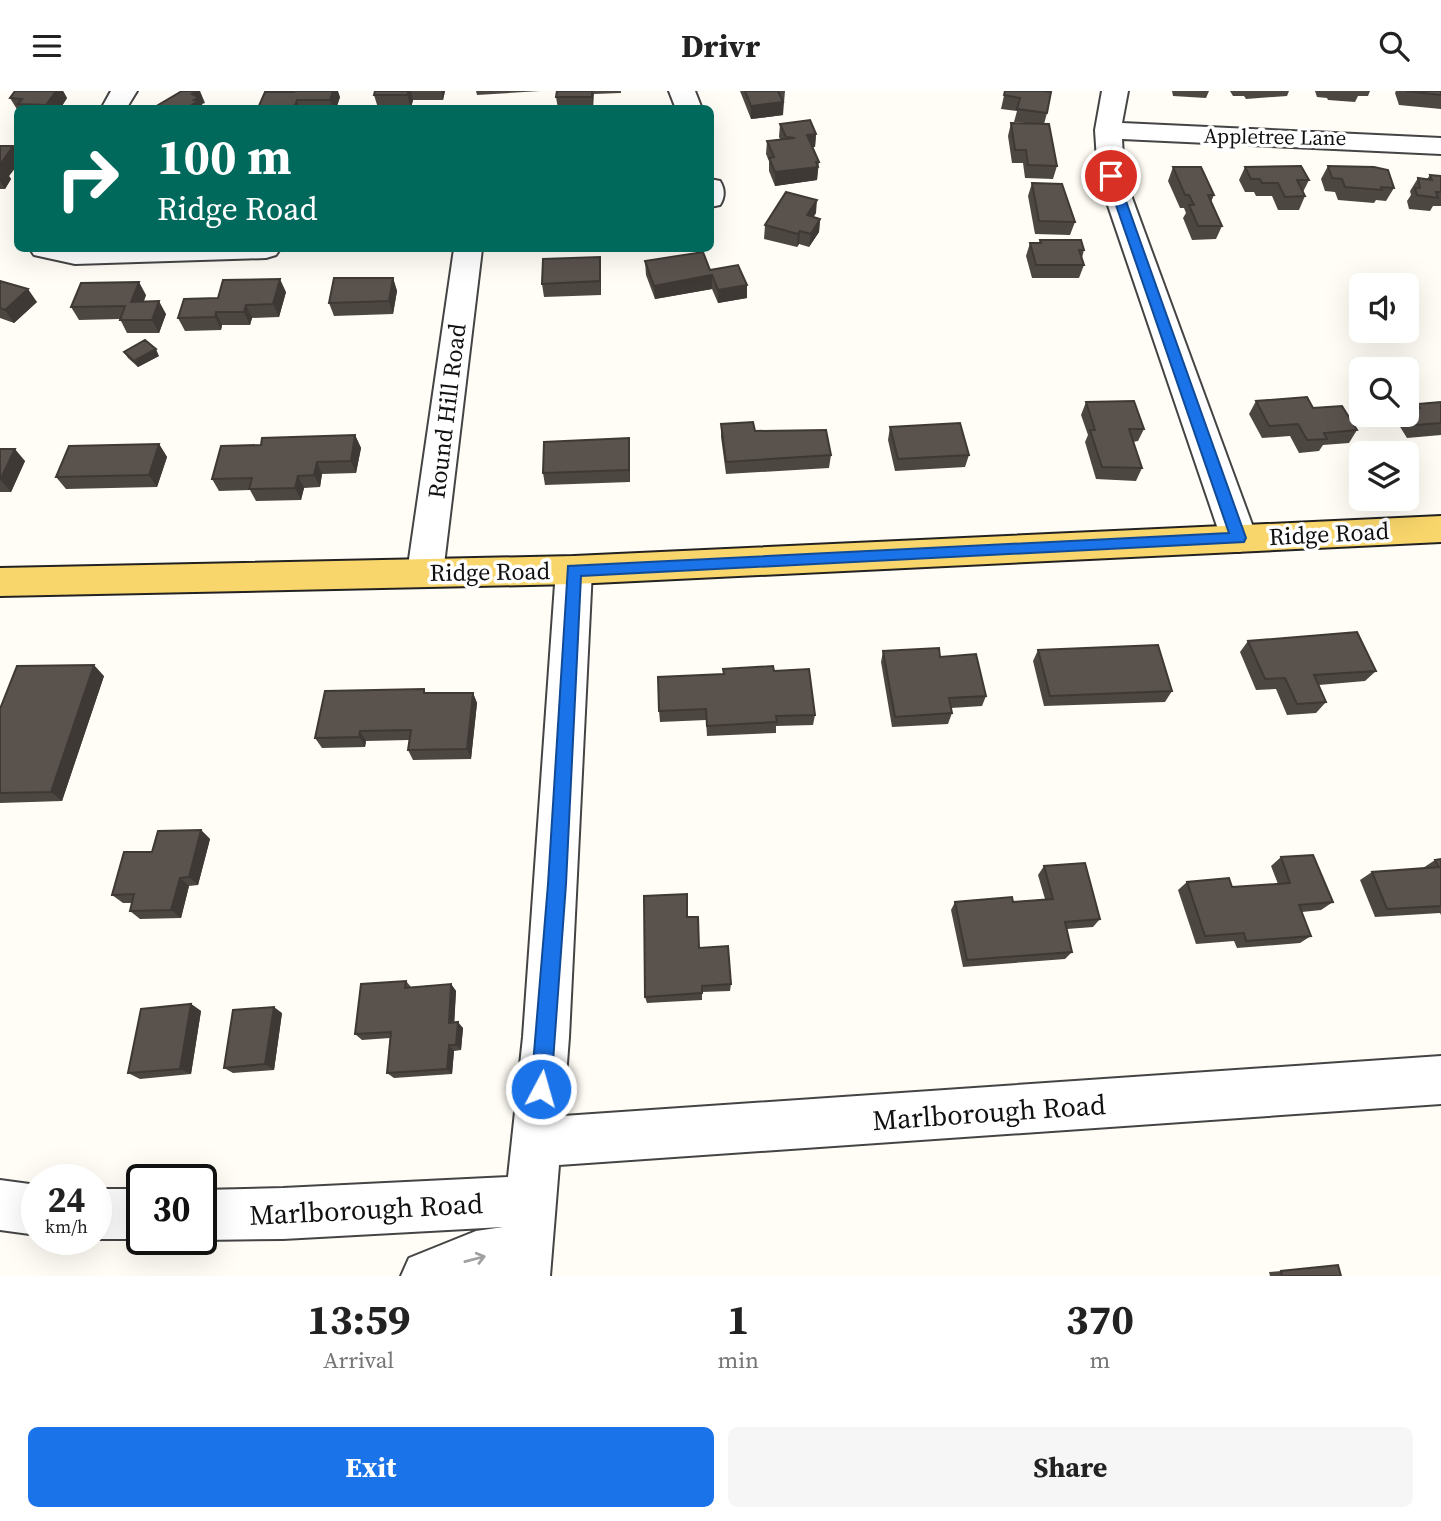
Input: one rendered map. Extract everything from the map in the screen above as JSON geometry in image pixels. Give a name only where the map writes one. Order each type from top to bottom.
[{"type":"main road","name":"Ridge Road","points":[[0,582],[574,570],[1441,529]]},
{"type":"street","points":[[1115,91],[1108,130],[1111,176],[1238,538]]},
{"type":"street","name":"Appletree Lane","points":[[1108,130],[1182,135],[1357,139],[1441,146]]},
{"type":"street","points":[[60,252],[75,255],[170,252]]},
{"type":"street","name":"Round Hill Road","points":[[425,573],[468,252]]},
{"type":"street","points":[[525,1263],[557,884],[574,570]]},
{"type":"street","name":"Marlborough Road","points":[[536,1142],[1441,1080]]},
{"type":"street","name":"Marlborough Road","points":[[217,1215],[285,1216],[435,1203],[530,1201]]},
{"type":"street","points":[[0,1205],[21,1208]]},
{"type":"street","name":"Marlborough Road","points":[[427,1276],[476,1257],[525,1263]]},
{"type":"building","points":[[15,91],[56,91],[46,105],[18,104],[22,99],[10,98]]},
{"type":"building","points":[[182,91],[197,91],[192,94],[199,97],[192,105],[158,105]]},
{"type":"building","points":[[333,91],[330,100],[297,100],[295,105],[259,105],[265,92]]},
{"type":"building","points":[[375,91],[409,91],[407,95],[374,95]]},
{"type":"building","points":[[557,91],[592,91],[592,97],[556,97]]},
{"type":"building","points":[[745,91],[778,91],[783,102],[751,106]]},
{"type":"building","points":[[1005,91],[1051,92],[1047,113],[1017,109],[1020,98],[1004,95]]},
{"type":"building","points":[[1406,91],[1441,91],[1441,95]]},
{"type":"building","points":[[810,120],[816,134],[807,135],[819,162],[816,162],[818,167],[775,172],[769,158],[774,157],[767,141],[795,138],[786,137],[780,124]]},
{"type":"building","points":[[1011,123],[1049,124],[1057,166],[1028,165],[1026,150],[1015,150]]},
{"type":"building","points":[[0,146],[13,146],[0,165]]},
{"type":"building","points":[[1301,166],[1309,180],[1297,180],[1305,196],[1285,197],[1278,183],[1262,183],[1260,179],[1251,179],[1245,167]]},
{"type":"building","points":[[1328,166],[1388,170],[1394,188],[1381,187],[1382,190],[1345,187],[1342,179],[1332,178]]},
{"type":"building","points":[[1173,167],[1201,167],[1214,195],[1208,195],[1222,226],[1198,226],[1189,205],[1194,205],[1189,195],[1185,195]]},
{"type":"building","points":[[1430,175],[1441,176],[1441,192],[1436,192],[1438,198],[1417,195],[1415,188],[1420,188],[1418,178],[1432,180]]},
{"type":"building","points":[[1032,183],[1062,184],[1075,222],[1039,221]]},
{"type":"building","points":[[786,192],[817,200],[807,215],[820,219],[811,234],[800,231],[798,234],[765,225]]},
{"type":"building","points":[[1040,240],[1081,240],[1084,250],[1079,250],[1084,265],[1036,265],[1030,243],[1041,243]]},
{"type":"building","points":[[703,252],[710,270],[738,265],[747,285],[718,290],[712,275],[654,286],[645,261]]},
{"type":"building","points":[[600,257],[600,281],[542,284],[543,259]]},
{"type":"building","points":[[334,278],[393,278],[389,301],[329,303]]},
{"type":"building","points":[[280,279],[273,304],[246,305],[244,312],[216,312],[215,317],[178,318],[184,299],[218,298],[223,280]]},
{"type":"building","points":[[0,281],[28,289],[5,310],[0,308]]},
{"type":"building","points":[[139,282],[131,302],[159,301],[152,320],[120,320],[125,306],[71,307],[81,283]]},
{"type":"building","points":[[145,340],[156,349],[134,361],[124,352]]},
{"type":"building","points":[[1307,397],[1313,408],[1342,406],[1349,417],[1349,427],[1355,427],[1357,430],[1324,433],[1327,439],[1307,440],[1298,424],[1269,426],[1256,401]]},
{"type":"building","points":[[1134,401],[1144,429],[1129,429],[1142,468],[1102,467],[1090,430],[1095,430],[1086,402]]},
{"type":"building","points":[[1441,402],[1441,423],[1419,425],[1419,404]]},
{"type":"building","points":[[753,422],[755,431],[826,430],[831,455],[726,462],[721,424]]},
{"type":"building","points":[[960,423],[969,455],[898,459],[890,427]]},
{"type":"building","points":[[355,435],[351,461],[317,462],[314,475],[298,476],[295,488],[249,489],[252,478],[212,479],[221,446],[261,445],[262,438]]},
{"type":"building","points":[[629,438],[629,470],[543,473],[544,442]]},
{"type":"building","points":[[159,444],[149,475],[56,477],[69,446]]},
{"type":"building","points":[[0,449],[15,449],[0,480]]},
{"type":"building","points":[[1357,632],[1376,671],[1314,675],[1326,702],[1297,704],[1285,678],[1265,679],[1248,641]]},
{"type":"building","points":[[1158,645],[1172,691],[1050,696],[1038,650]]},
{"type":"building","points":[[939,648],[940,657],[976,654],[986,696],[949,698],[952,713],[895,717],[883,651]]},
{"type":"building","points":[[94,665],[51,792],[0,793],[0,709],[17,666]]},
{"type":"building","points":[[773,666],[774,671],[809,669],[815,715],[776,716],[777,722],[707,726],[706,709],[659,711],[658,677],[724,674],[723,669]]},
{"type":"building","points":[[424,689],[424,693],[473,693],[467,749],[408,750],[411,730],[360,731],[359,737],[315,738],[325,691]]},
{"type":"building","points":[[201,830],[189,877],[180,878],[171,910],[130,911],[134,894],[112,895],[124,852],[152,852],[158,831]]},
{"type":"building","points":[[1313,855],[1333,902],[1299,905],[1311,936],[1246,941],[1244,933],[1205,936],[1187,882],[1229,878],[1232,887],[1290,883],[1281,857]]},
{"type":"building","points":[[1441,859],[1441,906],[1387,909],[1372,872],[1439,867],[1435,860]]},
{"type":"building","points":[[1085,863],[1100,919],[1065,922],[1072,952],[967,960],[955,902],[1012,897],[1013,902],[1053,899],[1044,866]]},
{"type":"building","points":[[687,894],[687,917],[698,917],[699,948],[728,946],[731,984],[702,986],[702,993],[645,997],[644,896]]},
{"type":"building","points":[[406,981],[405,988],[451,984],[449,1023],[458,1022],[456,1045],[449,1045],[447,1069],[387,1073],[391,1032],[355,1034],[361,984]]},
{"type":"building","points":[[191,1004],[180,1069],[128,1073],[141,1009]]},
{"type":"building","points":[[274,1007],[265,1064],[224,1068],[233,1010]]},
{"type":"building","points":[[1338,1265],[1341,1276],[1282,1276],[1281,1271]]},
{"type":"route","points":[[541,1089],[557,884],[574,570],[1238,538],[1111,176]]}]
